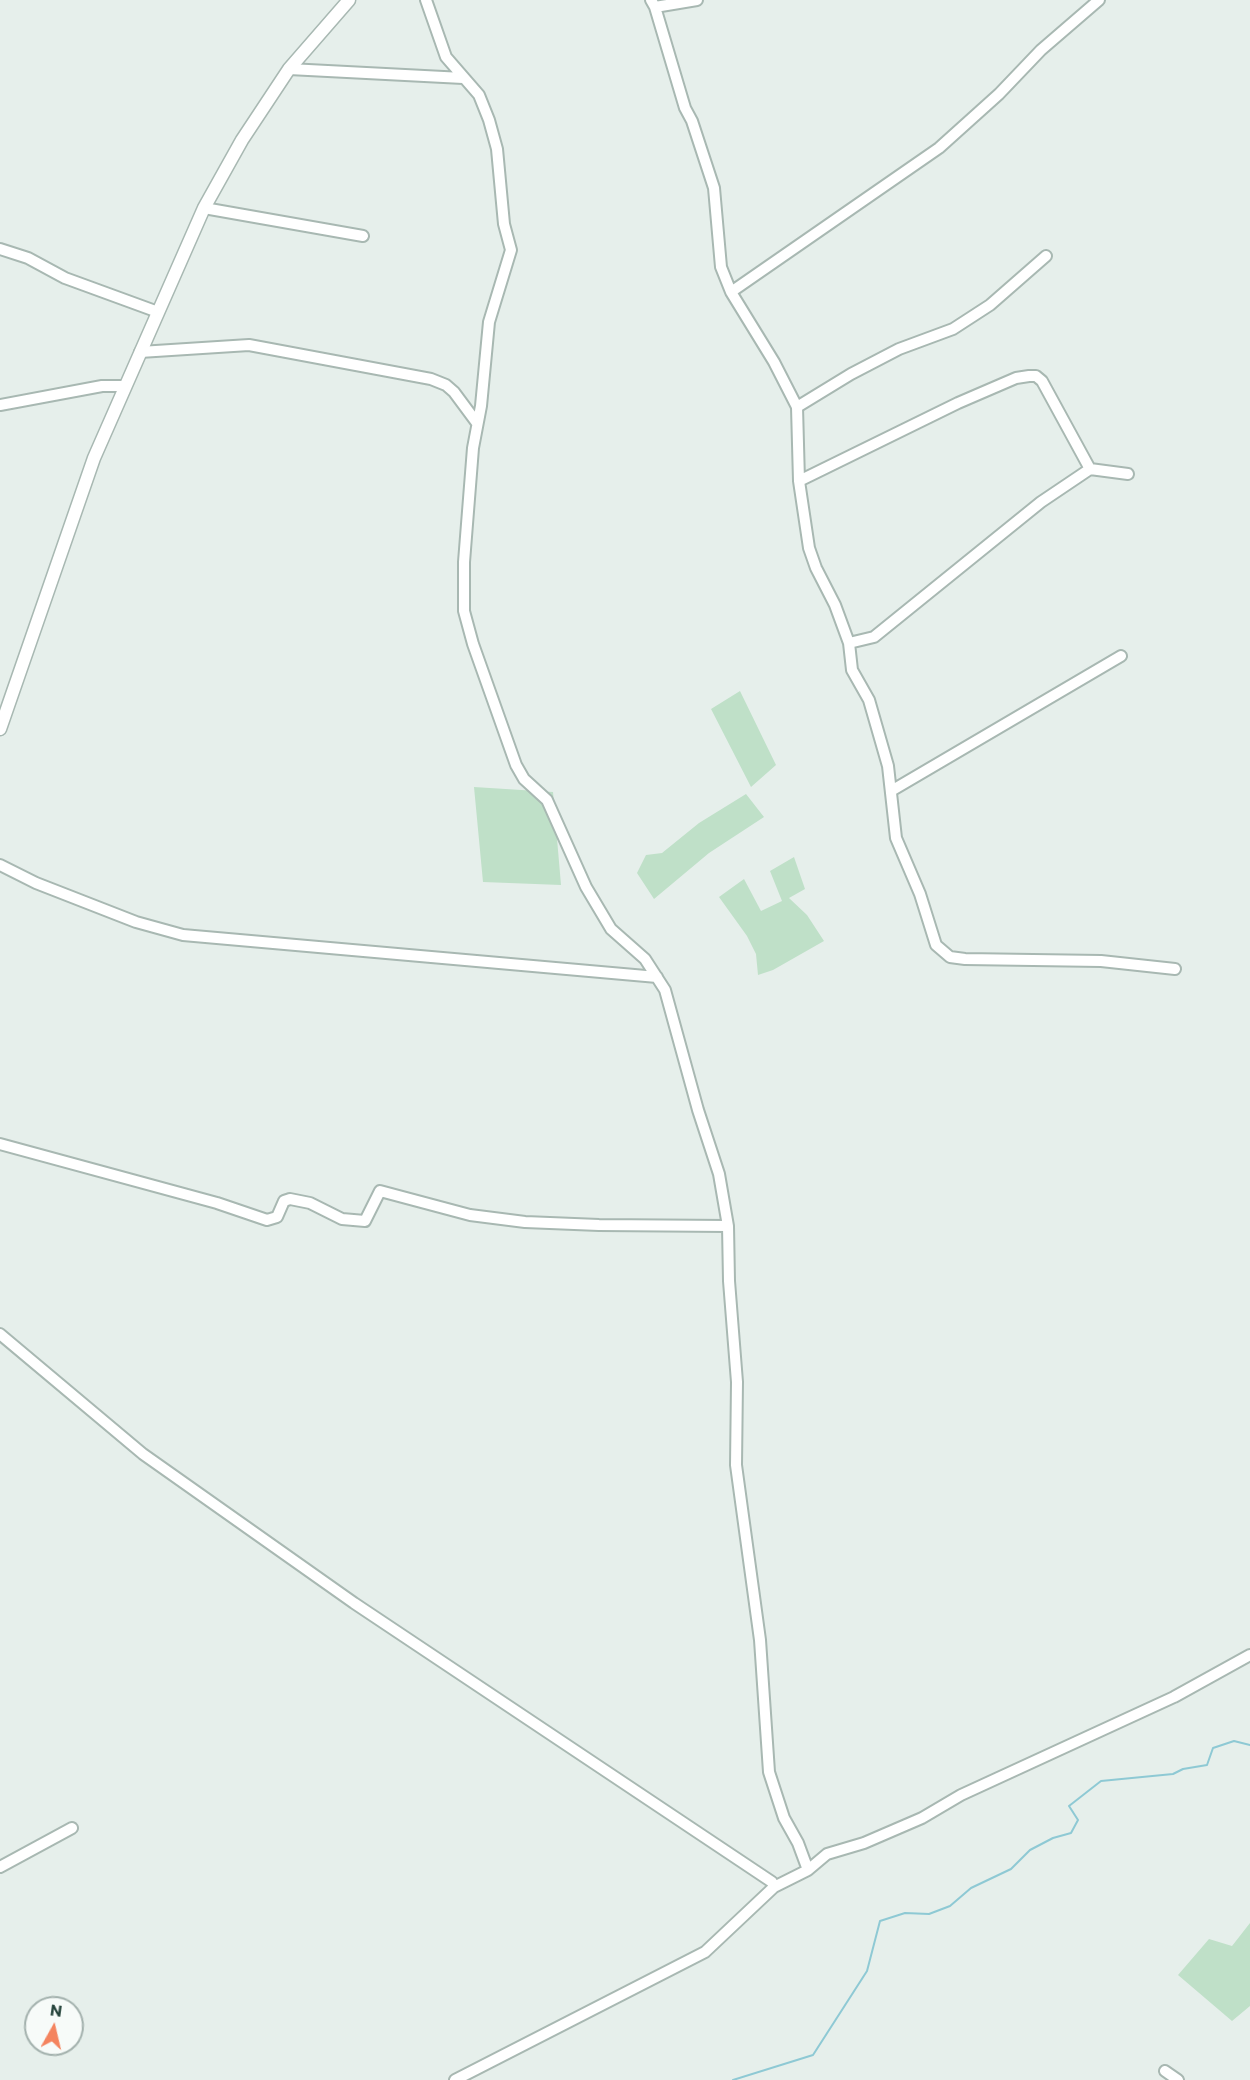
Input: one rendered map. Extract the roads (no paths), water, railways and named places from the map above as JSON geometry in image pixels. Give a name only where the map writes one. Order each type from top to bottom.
[{"type":"street","points":[[0,729],[38,626],[79,498],[125,386],[204,208],[242,140],[289,69],[349,0]]},
{"type":"street","points":[[426,0],[446,57],[479,96],[497,149],[504,224],[511,250],[489,322],[464,562],[464,610],[473,644],[516,765],[524,779],[547,800],[586,887],[610,929],[645,959],[665,990],[688,1076],[719,1174],[728,1226],[729,1281],[737,1382],[736,1465],[760,1640],[769,1772],[784,1818],[798,1843],[808,1870]]},
{"type":"street","points":[[698,0],[653,4],[685,108],[692,121],[714,188],[717,245],[721,267],[731,292],[774,362],[797,407],[799,481],[808,548],[835,604],[849,643],[852,670],[869,700],[883,744],[896,838],[920,894],[936,945],[950,957],[1101,962],[1175,969]]},
{"type":"street","points":[[731,292],[939,148],[999,94],[1041,50],[1099,0]]},
{"type":"street","points":[[289,69],[463,78]]},
{"type":"street","points":[[204,208],[363,236]]},
{"type":"street","points":[[0,249],[28,258],[65,278],[158,312]]},
{"type":"street","points":[[797,407],[851,374],[899,349],[953,329],[990,305],[1046,256]]},
{"type":"street","points":[[140,352],[249,345],[431,379],[446,385],[454,392],[477,423]]},
{"type":"street","points":[[799,481],[958,403],[1016,378],[1029,376],[1036,376],[1042,381],[1090,469]]},
{"type":"street","points":[[0,405],[102,386],[125,386]]},
{"type":"street","points":[[849,643],[874,637],[1041,502],[1090,469],[1128,474]]},
{"type":"street","points":[[891,791],[1121,656]]},
{"type":"street","points":[[0,865],[136,922],[183,935],[657,977]]},
{"type":"street","points":[[0,1144],[217,1203],[267,1220],[277,1217],[284,1201],[290,1199],[310,1203],[342,1219],[365,1221],[380,1191],[470,1215],[525,1222],[599,1226],[728,1226]]},
{"type":"street","points":[[0,1334],[143,1454],[354,1603],[772,1882],[774,1887]]},
{"type":"street","points":[[456,2080],[705,1952],[774,1887],[808,1870],[827,1854],[864,1843],[922,1818],[961,1795],[1174,1697],[1250,1655]]},
{"type":"street","points":[[0,1867],[72,1828]]},
{"type":"street","points":[[1165,2071],[1178,2080]]},
{"type":"waterway","points":[[733,2080],[813,2055],[867,1971],[880,1921],[905,1913],[929,1914],[950,1906],[971,1888],[1011,1869],[1030,1850],[1053,1838],[1071,1833],[1078,1820],[1069,1806],[1101,1781],[1173,1774],[1183,1769],[1207,1765],[1213,1748],[1234,1741],[1250,1745]]}]
